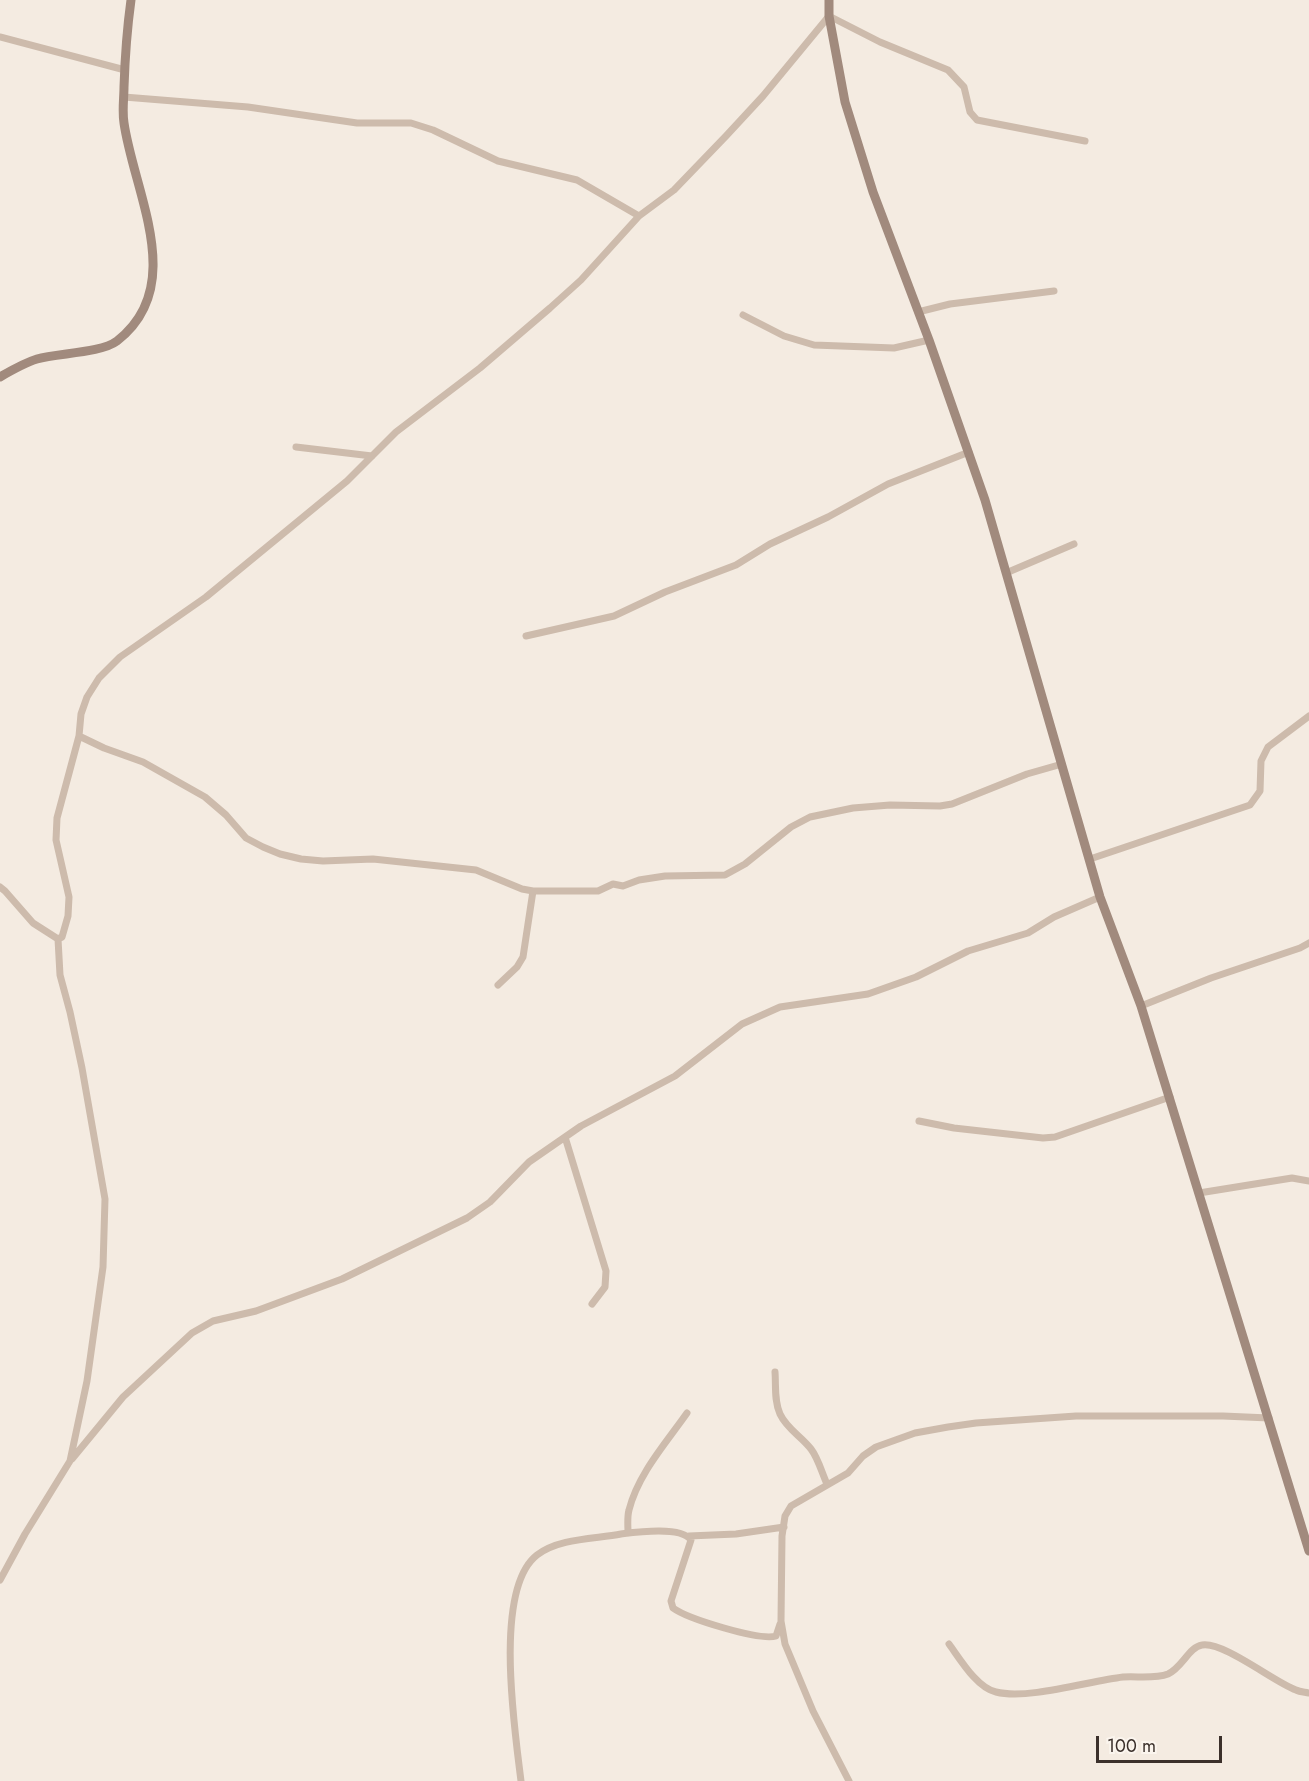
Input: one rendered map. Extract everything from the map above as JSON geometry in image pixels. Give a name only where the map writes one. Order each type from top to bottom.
[{"type":"main road","points":[[0,377],[36,359],[96,349],[115,342],[133,325],[146,306],[154,268],[142,193],[124,122],[125,70],[131,0]]},
{"type":"main road","points":[[829,0],[829,16],[845,102],[873,192],[969,452],[1100,897],[1141,1006],[1308,1546]]},
{"type":"street","points":[[58,939],[63,938],[69,897],[56,840],[57,818],[79,736],[81,714],[87,697],[99,678],[120,657],[206,597],[347,481],[396,432],[480,368],[550,308],[580,280],[639,216],[674,190],[726,136],[763,96],[829,16],[880,42],[948,70],[964,87],[970,112],[976,120],[1085,141]]},
{"type":"street","points":[[0,37],[125,70]]},
{"type":"street","points":[[124,97],[248,107],[357,123],[411,123],[433,130],[498,161],[577,180],[639,216]]},
{"type":"street","points":[[918,312],[950,304],[1054,291]]},
{"type":"street","points":[[743,315],[784,336],[814,345],[894,348],[929,340]]},
{"type":"street","points":[[296,447],[372,456]]},
{"type":"street","points":[[526,636],[615,616],[665,592],[736,565],[770,544],[828,517],[888,484],[969,452]]},
{"type":"street","points":[[1006,573],[1074,543]]},
{"type":"street","points":[[1090,860],[1250,805],[1260,791],[1261,761],[1268,747],[1309,716]]},
{"type":"street","points":[[79,736],[143,762],[206,797],[246,838],[280,854],[323,861],[373,859],[476,870],[522,889],[533,891],[598,891],[613,884],[623,886],[639,880],[665,876],[725,875],[745,864],[791,827],[810,817],[853,808],[952,804],[1027,774],[1062,764]]},
{"type":"street","points":[[0,887],[33,923],[58,939]]},
{"type":"street","points":[[498,985],[524,957],[533,891]]},
{"type":"street","points":[[0,1580],[30,1525],[70,1461],[92,1432],[123,1397],[192,1332],[213,1321],[256,1311],[342,1279],[467,1218],[490,1202],[529,1162],[622,1102],[675,1076],[742,1024],[780,1007],[868,994],[916,977],[968,951],[1028,933],[1054,917],[1100,897]]},
{"type":"street","points":[[58,939],[60,975],[82,1068],[105,1199],[103,1267],[96,1332],[70,1461]]},
{"type":"street","points":[[1141,1006],[1309,943]]},
{"type":"street","points":[[919,1121],[954,1128],[1043,1138],[1055,1137],[1170,1097]]},
{"type":"street","points":[[565,1137],[606,1271],[605,1287],[592,1304]]},
{"type":"street","points":[[1199,1193],[1292,1178],[1309,1181]]},
{"type":"street","points":[[775,1371],[777,1406],[780,1415],[791,1432],[813,1452],[826,1484],[830,1483]]},
{"type":"street","points":[[628,1533],[629,1511],[638,1486],[687,1413]]},
{"type":"street","points":[[688,1536],[691,1540],[690,1545],[671,1601],[673,1608],[694,1618],[761,1636],[776,1636],[780,1621],[785,1516],[791,1506],[848,1473],[863,1456],[876,1447],[915,1433],[976,1423],[1076,1416],[1223,1416],[1269,1419]]},
{"type":"street","points":[[74,1440],[92,1432]]},
{"type":"street","points":[[521,1781],[512,1691],[511,1638],[515,1596],[519,1583],[525,1569],[537,1555],[555,1546],[628,1533],[670,1531],[688,1536],[736,1534],[784,1527]]},
{"type":"street","points":[[780,1621],[785,1644],[813,1711],[849,1781]]},
{"type":"street","points":[[950,1644],[972,1676],[995,1692],[1026,1693],[1124,1677],[1165,1676],[1177,1670],[1194,1648],[1202,1645],[1212,1646],[1233,1655],[1296,1690],[1309,1693]]}]
